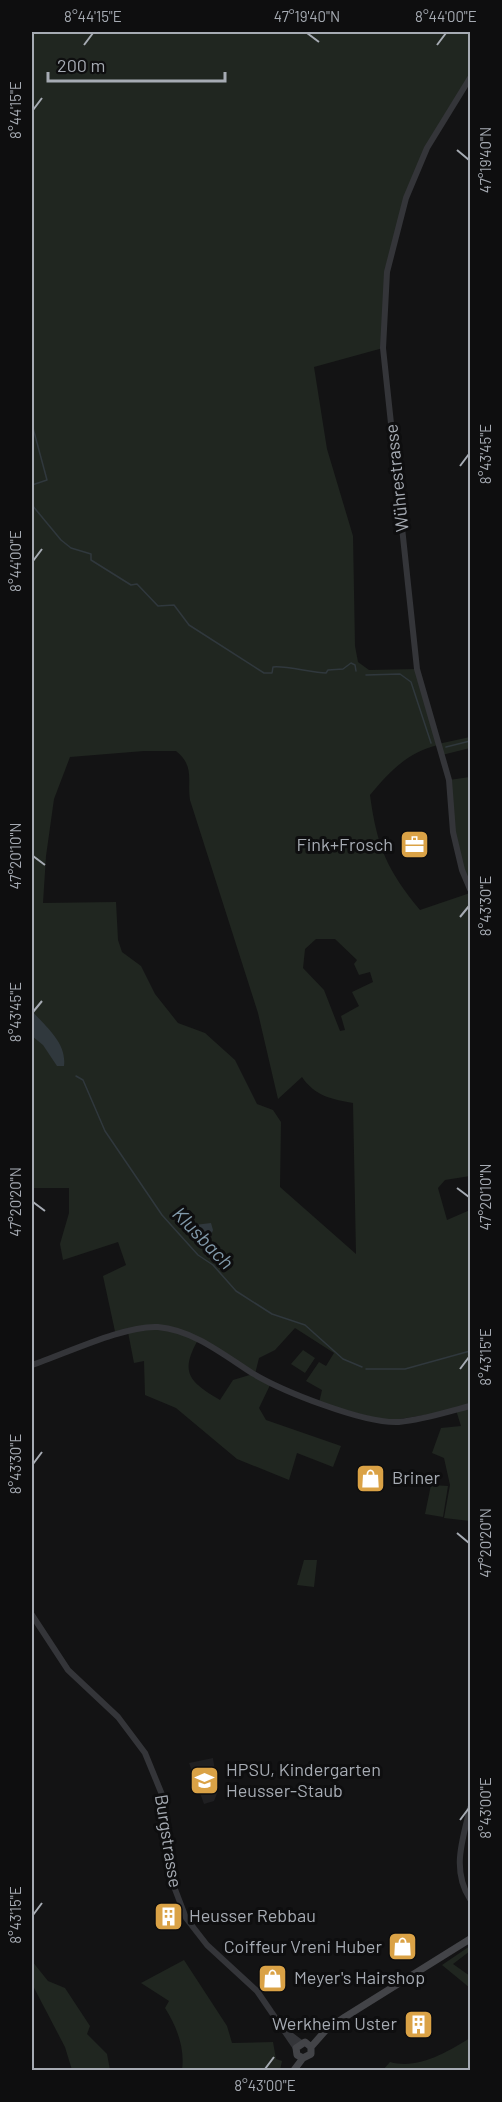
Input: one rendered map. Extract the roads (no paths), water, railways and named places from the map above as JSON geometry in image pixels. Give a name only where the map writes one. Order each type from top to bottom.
[{"type":"main road","points":[[293,2070],[303,2049],[326,2030],[471,1939]]},
{"type":"street","name":"Wührestrasse","points":[[471,78],[427,148],[406,198],[387,272],[383,348],[417,669],[424,703],[449,780],[453,832],[462,870],[471,889]]},
{"type":"street","points":[[32,1365],[128,1331],[163,1328],[190,1335],[254,1374],[298,1396],[376,1419],[407,1420],[471,1406]]},
{"type":"street","name":"Burgstrasse","points":[[32,1615],[68,1670],[118,1717],[145,1753],[163,1797],[170,1876],[186,1918],[207,1945],[257,1991],[288,2033],[303,2049]]},
{"type":"street","points":[[471,1808],[460,1848],[459,1864],[461,1879],[471,1899]]},
{"type":"water","points":[[32,1011],[59,1043],[64,1066],[57,1066],[43,1045],[32,1036]]},
{"type":"water","points":[[211,1223],[213,1230],[210,1238],[197,1245],[184,1229],[184,1224],[195,1225]]},
{"type":"waterway","points":[[32,402],[33,428],[47,480],[32,485]]},
{"type":"waterway","points":[[32,505],[61,540],[71,548],[91,554],[91,560],[131,585],[137,584],[158,606],[174,605],[189,625],[264,673],[272,673],[273,667],[326,673],[328,670],[343,669],[351,663],[355,665],[356,671]]},
{"type":"waterway","points":[[366,675],[400,674],[411,682],[431,743]]},
{"type":"waterway","points":[[446,747],[470,741]]},
{"type":"waterway","name":"Klusbach","points":[[76,1076],[83,1080],[105,1131],[162,1215],[198,1255],[213,1265],[236,1291],[272,1314],[305,1325],[343,1359],[362,1367]]},
{"type":"waterway","name":"Klusbach","points":[[366,1369],[405,1369],[470,1351]]},
{"type":"place","name":"Fink+Frosch","points":[[414,845]]},
{"type":"place","name":"Briner","points":[[371,1478]]},
{"type":"place","name":"HPSU, Kindergarten Heusser-Staub","points":[[205,1780]]},
{"type":"place","name":"Heusser Rebbau","points":[[168,1916]]},
{"type":"place","name":"Coiffeur Vreni Huber","points":[[403,1947]]},
{"type":"place","name":"Meyer's Hairshop","points":[[273,1978]]},
{"type":"place","name":"Werkheim Uster","points":[[418,2024]]}]
